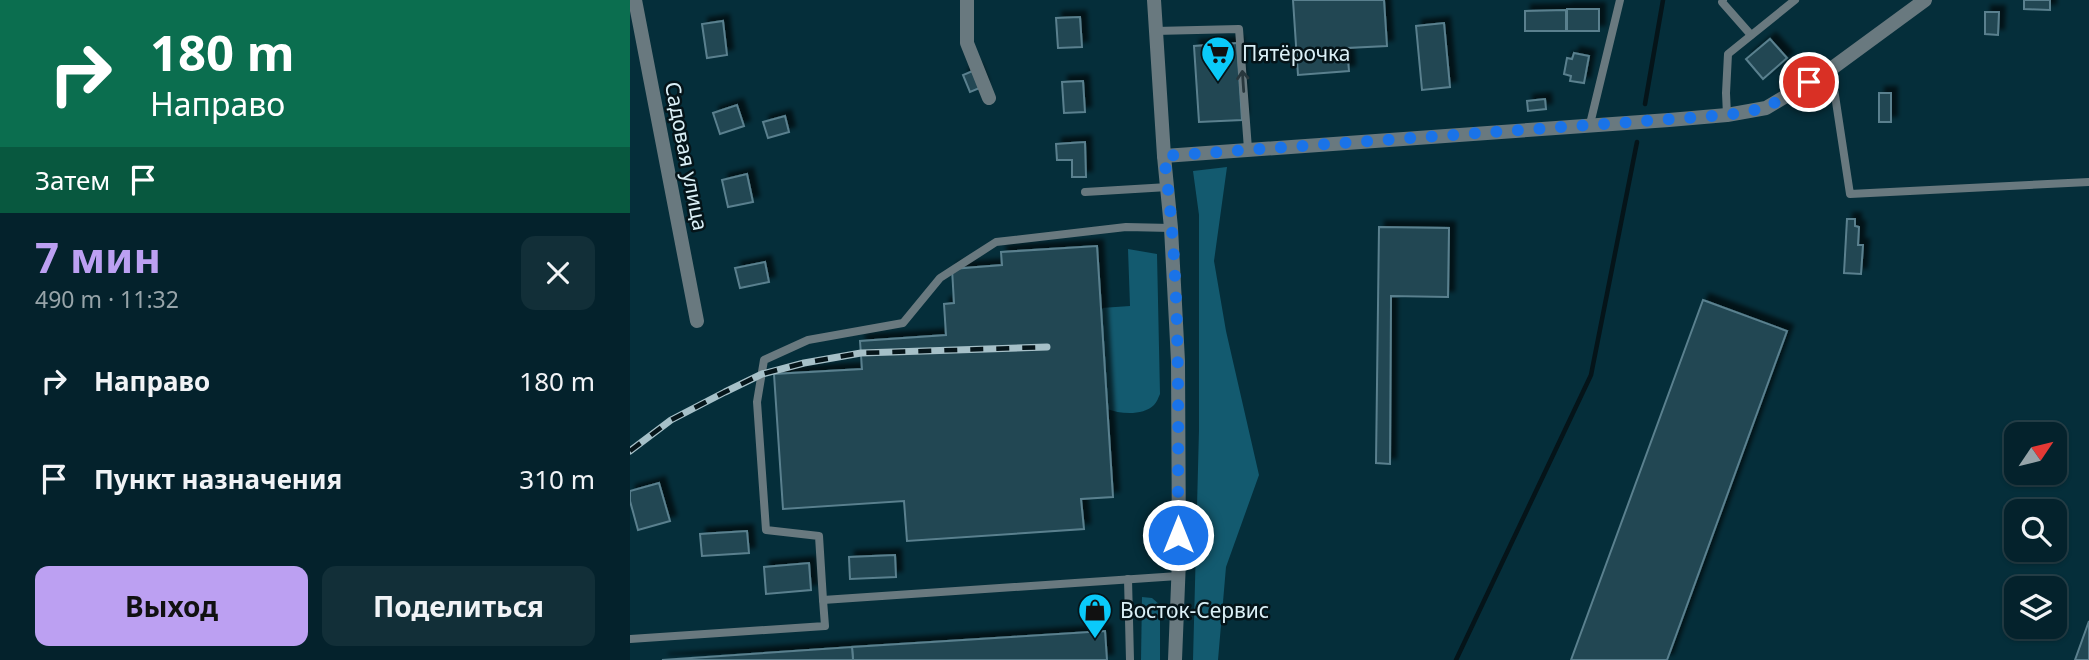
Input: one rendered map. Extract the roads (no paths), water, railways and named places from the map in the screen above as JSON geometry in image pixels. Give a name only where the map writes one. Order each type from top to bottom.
[{"type":"street","name":"Садовая улица","points":[[635,0],[698,321]]},
{"type":"street","points":[[967,0],[967,43],[989,98]]},
{"type":"street","points":[[1154,0],[1178,360],[1178,576],[1175,660]]},
{"type":"street","points":[[1164,156],[1669,120],[1727,115],[1766,108],[1831,69],[1925,0]]},
{"type":"lane","points":[[1590,124],[1620,0]]},
{"type":"lane","points":[[1723,0],[1751,36]]},
{"type":"lane","points":[[1727,115],[1728,54],[1795,0]]},
{"type":"lane","points":[[1156,31],[1239,29],[1248,149]]},
{"type":"lane","points":[[1831,69],[1850,194],[2089,182]]},
{"type":"lane","points":[[1085,192],[1168,187]]},
{"type":"lane","points":[[630,639],[825,626],[819,536],[766,530],[757,402],[764,360],[807,340],[903,323],[940,278],[996,242],[1126,227],[1171,228]]},
{"type":"lane","points":[[823,600],[1178,576]]},
{"type":"lane","points":[[1128,579],[1130,660]]},
{"type":"waterway","points":[[1645,104],[1663,0]]},
{"type":"waterway","points":[[1456,660],[1591,375],[1637,142]]},
{"type":"railway","points":[[630,451],[671,420],[725,392],[762,374],[804,363],[861,353],[1047,347]]},
{"type":"place","name":"Пятёрочка","points":[[1218,83]]},
{"type":"place","name":"Восток-Сервис","points":[[1095,640]]}]
